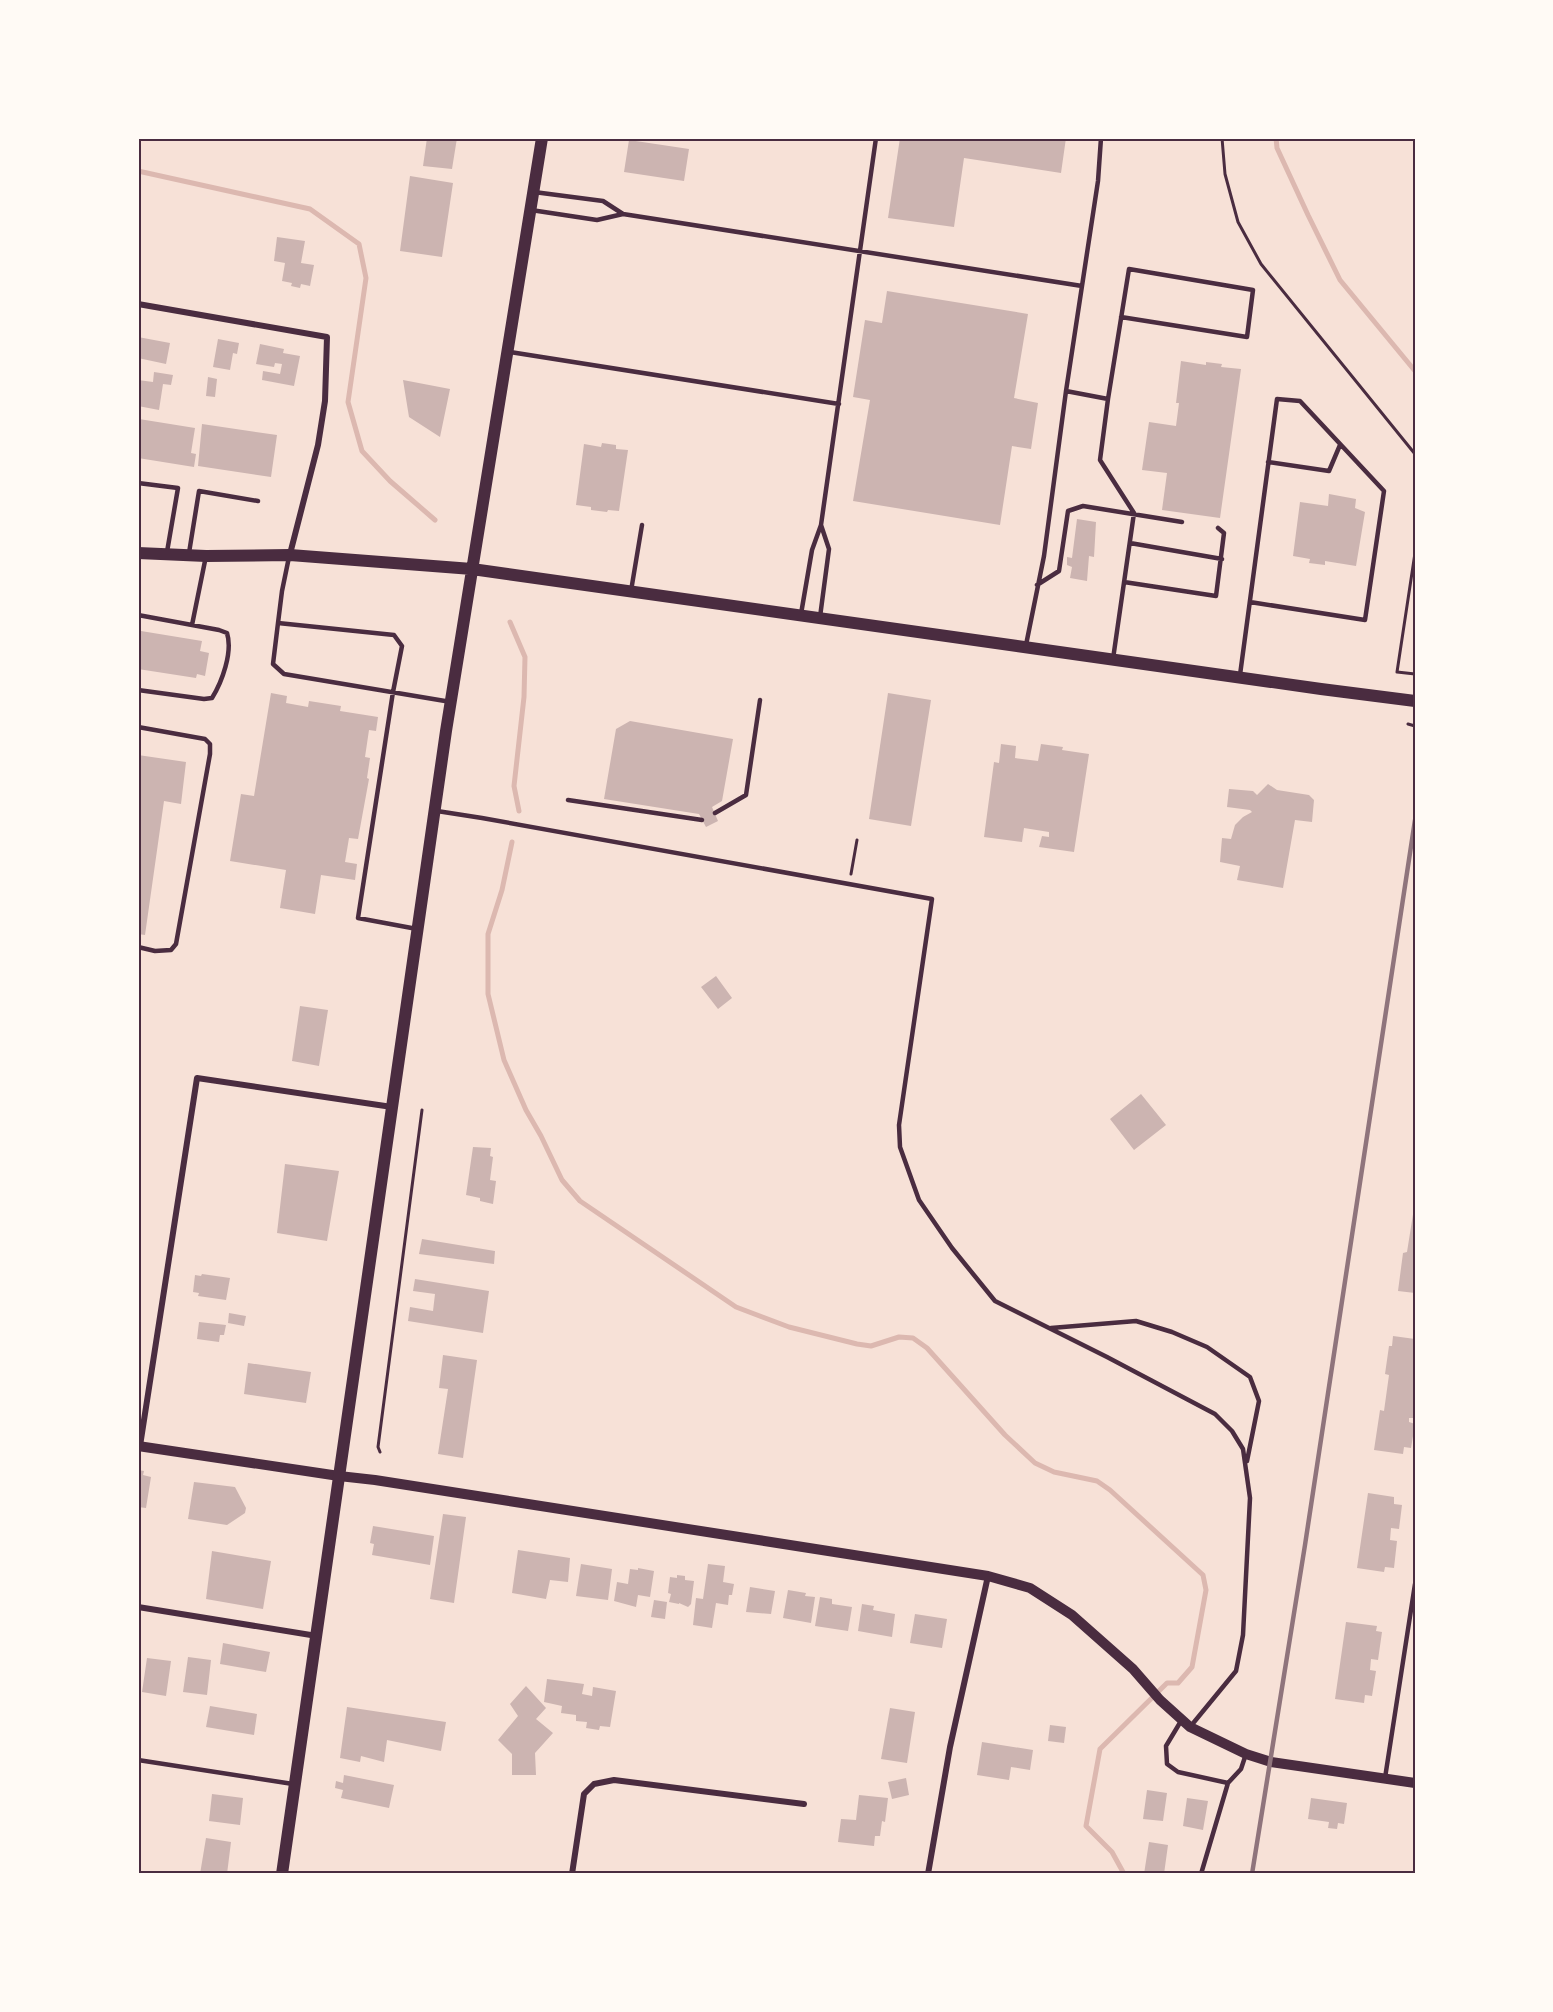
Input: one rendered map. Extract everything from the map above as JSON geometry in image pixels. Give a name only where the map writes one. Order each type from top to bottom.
[{"type":"main road","points":[[282,1874],[450,702],[542,138]]},
{"type":"main road","points":[[138,553],[188,556],[290,555],[472,569],[1415,701]]},
{"type":"street","points":[[138,304],[327,337],[325,401],[318,445],[290,555]]},
{"type":"street","points":[[392,1107],[197,1078],[139,1446],[339,1476],[375,1479],[988,1576],[1030,1588],[1072,1615],[1133,1669],[1160,1700],[1186,1724],[1246,1754],[1271,1762],[1415,1783]]},
{"type":"street","points":[[928,1874],[950,1747],[988,1576]]},
{"type":"street","points":[[138,1607],[317,1636]]},
{"type":"street","points":[[572,1874],[584,1794],[594,1784],[614,1780],[804,1804]]},
{"type":"lane","points":[[801,616],[812,550],[821,525],[876,138]]},
{"type":"lane","points":[[1025,648],[1044,556],[1098,181],[1101,138]]},
{"type":"lane","points":[[533,192],[603,201],[623,214]]},
{"type":"lane","points":[[531,210],[597,220],[623,214],[1082,286]]},
{"type":"lane","points":[[1113,660],[1134,513],[1100,460],[1108,399],[1121,316],[1129,269],[1253,290],[1247,337],[1121,316]]},
{"type":"lane","points":[[508,352],[839,404]]},
{"type":"lane","points":[[1066,391],[1108,399]]},
{"type":"lane","points":[[1239,678],[1276,399],[1300,400],[1384,490],[1365,620],[1250,602]]},
{"type":"lane","points":[[1268,462],[1329,471],[1340,445]]},
{"type":"lane","points":[[138,483],[178,488],[167,555]]},
{"type":"lane","points":[[188,556],[200,491],[258,501]]},
{"type":"lane","points":[[1037,585],[1059,571],[1068,511],[1083,506],[1182,522]]},
{"type":"lane","points":[[631,592],[642,525]]},
{"type":"lane","points":[[820,619],[829,549],[821,525]]},
{"type":"lane","points":[[1124,582],[1216,596],[1224,533],[1218,528]]},
{"type":"lane","points":[[1130,543],[1222,559]]},
{"type":"lane","points":[[290,555],[282,591],[273,664],[284,674],[450,702]]},
{"type":"lane","points":[[192,625],[206,556]]},
{"type":"lane","points":[[138,615],[219,630],[227,633],[229,640],[224,673],[212,698],[204,699],[138,690]]},
{"type":"lane","points":[[278,623],[394,635],[402,646],[358,918],[417,929]]},
{"type":"lane","points":[[715,813],[746,795],[760,700]]},
{"type":"lane","points":[[138,727],[205,739],[210,744],[176,944],[171,950],[155,951],[138,948]]},
{"type":"lane","points":[[568,800],[702,820]]},
{"type":"lane","points":[[434,811],[932,899],[899,1125],[900,1147],[919,1200],[959,1257],[995,1301],[1215,1414],[1232,1431],[1243,1449],[1250,1498],[1243,1635],[1236,1671],[1166,1746],[1167,1764],[1178,1772],[1228,1783]]},
{"type":"lane","points":[[1051,1328],[1136,1321],[1172,1332],[1206,1347],[1250,1377],[1259,1401],[1245,1467]]},
{"type":"lane","points":[[1385,1778],[1415,1584]]},
{"type":"lane","points":[[1201,1874],[1228,1783],[1240,1769],[1246,1754]]},
{"type":"lane","points":[[138,1760],[295,1784]]},
{"type":"path","points":[[1222,138],[1225,174],[1238,222],[1261,264],[1415,454]]},
{"type":"path","points":[[1415,553],[1397,672],[1415,674]]},
{"type":"path","points":[[1408,724],[1415,726]]},
{"type":"path","points":[[851,872],[857,840]]},
{"type":"path","points":[[380,1452],[378,1447],[422,1110]]},
{"type":"building","points":[[427,138],[457,138],[452,169],[423,166]]},
{"type":"building","points":[[900,138],[1066,138],[1061,173],[964,158],[954,227],[888,218]]},
{"type":"building","points":[[629,140],[689,149],[684,181],[624,172]]},
{"type":"building","points":[[410,176],[453,183],[442,257],[400,251]]},
{"type":"building","points":[[277,237],[305,241],[301,263],[314,265],[310,286],[301,284],[300,288],[282,281],[285,263],[274,261]]},
{"type":"building","points":[[887,291],[1028,314],[1014,398],[1038,403],[1031,449],[1012,446],[1000,525],[853,501],[870,400],[853,397],[865,320],[882,323]]},
{"type":"building","points":[[138,337],[170,343],[166,364],[138,358]]},
{"type":"building","points":[[218,339],[239,343],[237,354],[233,353],[230,370],[213,367]]},
{"type":"building","points":[[260,344],[284,349],[283,353],[300,356],[294,386],[262,380],[263,371],[280,374],[282,364],[275,363],[274,367],[256,364]]},
{"type":"building","points":[[1181,361],[1206,365],[1206,362],[1222,364],[1221,367],[1241,369],[1220,518],[1162,510],[1167,473],[1142,470],[1149,422],[1176,426]]},
{"type":"building","points":[[154,372],[173,375],[171,385],[163,384],[159,410],[138,406],[138,380],[153,382]]},
{"type":"building","points":[[208,377],[217,379],[215,397],[206,396]]},
{"type":"building","points":[[403,380],[450,389],[440,437],[409,417]]},
{"type":"building","points":[[139,419],[195,428],[191,453],[196,454],[194,467],[138,458]]},
{"type":"building","points":[[202,424],[277,435],[271,477],[198,466]]},
{"type":"building","points":[[602,443],[616,445],[616,449],[628,450],[619,511],[591,510],[591,507],[576,505],[584,444],[601,447]]},
{"type":"building","points":[[1329,494],[1356,499],[1355,508],[1365,512],[1356,566],[1325,561],[1325,565],[1309,563],[1310,559],[1293,556],[1300,502],[1328,506]]},
{"type":"building","points":[[1077,519],[1096,522],[1094,557],[1089,556],[1087,581],[1070,578],[1072,567],[1067,565],[1067,557],[1072,558]]},
{"type":"building","points":[[141,631],[202,641],[200,651],[209,653],[205,676],[197,674],[196,678],[138,669],[138,638]]},
{"type":"building","points":[[271,693],[287,696],[286,703],[308,707],[309,701],[341,706],[340,711],[378,717],[376,731],[369,730],[365,757],[370,758],[367,778],[369,779],[358,839],[349,838],[345,862],[357,864],[355,880],[321,875],[315,914],[280,908],[286,870],[230,861],[241,794],[254,796]]},
{"type":"building","points":[[888,693],[931,700],[911,826],[869,819]]},
{"type":"building","points":[[630,721],[733,739],[722,801],[712,807],[718,821],[706,827],[699,814],[604,799],[616,729]]},
{"type":"building","points":[[1001,744],[1016,746],[1015,758],[1038,761],[1041,744],[1089,754],[1074,852],[1039,847],[1042,836],[1049,837],[1049,832],[1024,828],[1022,842],[984,837],[994,762],[999,763]]},
{"type":"building","points":[[138,755],[186,762],[181,804],[164,801],[145,935],[138,934]]},
{"type":"building","points":[[1268,784],[1277,790],[1309,795],[1314,800],[1312,822],[1295,820],[1283,888],[1237,880],[1240,866],[1220,862],[1222,838],[1231,839],[1235,825],[1252,812],[1227,807],[1229,789],[1253,791],[1257,795]]},
{"type":"building","points":[[716,976],[732,998],[718,1009],[701,987]]},
{"type":"building","points":[[300,1006],[328,1010],[319,1066],[292,1061]]},
{"type":"building","points":[[1141,1094],[1166,1125],[1134,1150],[1110,1119]]},
{"type":"building","points":[[473,1147],[491,1148],[490,1156],[493,1157],[490,1180],[496,1181],[493,1204],[466,1195]]},
{"type":"building","points":[[285,1164],[339,1171],[327,1241],[277,1233]]},
{"type":"building","points":[[1414,1208],[1415,1293],[1398,1291],[1403,1253],[1407,1252]]},
{"type":"building","points":[[422,1239],[495,1251],[494,1264],[419,1254]]},
{"type":"building","points":[[202,1274],[230,1278],[226,1300],[198,1296],[199,1293],[193,1292],[195,1275],[201,1276]]},
{"type":"building","points":[[415,1279],[489,1291],[483,1333],[408,1321],[410,1307],[433,1311],[435,1294],[413,1291]]},
{"type":"building","points":[[229,1313],[246,1316],[244,1326],[228,1323]]},
{"type":"building","points":[[199,1322],[226,1325],[224,1335],[220,1335],[219,1342],[197,1339]]},
{"type":"building","points":[[1393,1336],[1415,1339],[1415,1412],[1414,1418],[1409,1418],[1409,1422],[1415,1424],[1411,1448],[1404,1447],[1403,1454],[1374,1450],[1380,1410],[1384,1411],[1389,1375],[1385,1374],[1389,1346],[1392,1346]]},
{"type":"building","points":[[443,1355],[477,1360],[463,1458],[438,1454],[448,1389],[439,1388]]},
{"type":"building","points":[[248,1363],[311,1372],[306,1403],[244,1394]]},
{"type":"building","points":[[138,1470],[144,1471],[143,1475],[151,1477],[146,1508],[138,1507]]},
{"type":"building","points":[[194,1482],[235,1487],[246,1508],[245,1513],[227,1525],[188,1519]]},
{"type":"building","points":[[1368,1493],[1394,1497],[1394,1504],[1402,1505],[1399,1529],[1391,1528],[1390,1540],[1397,1541],[1394,1568],[1385,1567],[1384,1572],[1357,1568]]},
{"type":"building","points":[[443,1514],[466,1517],[454,1603],[430,1599]]},
{"type":"building","points":[[373,1526],[434,1536],[430,1565],[372,1555],[374,1544],[370,1543]]},
{"type":"building","points":[[518,1550],[570,1558],[568,1582],[550,1580],[546,1599],[512,1593]]},
{"type":"building","points":[[212,1551],[271,1561],[263,1609],[206,1599]]},
{"type":"building","points":[[581,1564],[612,1569],[608,1600],[576,1596]]},
{"type":"building","points":[[708,1564],[725,1566],[723,1582],[734,1584],[728,1605],[716,1603],[712,1628],[693,1625],[696,1598],[703,1599]]},
{"type":"building","points":[[638,1568],[654,1571],[650,1597],[638,1595],[636,1607],[614,1601],[617,1582],[628,1584],[630,1569],[638,1570]]},
{"type":"building","points":[[677,1575],[685,1576],[685,1580],[694,1581],[691,1604],[688,1607],[669,1602],[670,1577],[677,1578]]},
{"type":"building","points":[[750,1587],[775,1591],[771,1614],[746,1612]]},
{"type":"building","points":[[788,1590],[815,1597],[811,1623],[783,1618]]},
{"type":"building","points":[[820,1597],[832,1599],[832,1604],[852,1607],[848,1631],[815,1626]]},
{"type":"building","points":[[654,1600],[667,1602],[665,1619],[651,1617]]},
{"type":"building","points":[[862,1604],[874,1606],[873,1610],[895,1614],[892,1637],[858,1631]]},
{"type":"building","points":[[915,1614],[947,1619],[942,1648],[910,1643]]},
{"type":"building","points":[[1346,1622],[1377,1626],[1376,1631],[1382,1632],[1378,1660],[1371,1659],[1370,1670],[1376,1671],[1372,1696],[1365,1695],[1364,1703],[1335,1699]]},
{"type":"building","points":[[223,1643],[270,1652],[266,1672],[220,1664]]},
{"type":"building","points":[[188,1657],[211,1660],[207,1695],[183,1692]]},
{"type":"building","points":[[147,1658],[171,1661],[166,1696],[142,1692]]},
{"type":"building","points":[[547,1679],[584,1684],[582,1694],[592,1696],[593,1687],[616,1691],[610,1727],[600,1726],[599,1730],[586,1728],[587,1722],[576,1721],[576,1715],[561,1713],[562,1706],[544,1702]]},
{"type":"building","points":[[526,1686],[546,1708],[536,1719],[553,1733],[535,1753],[536,1775],[512,1775],[512,1754],[498,1740],[518,1716],[510,1704]]},
{"type":"building","points":[[210,1706],[257,1714],[254,1735],[206,1727]]},
{"type":"building","points":[[347,1707],[446,1722],[441,1751],[387,1740],[384,1762],[361,1756],[360,1762],[340,1758]]},
{"type":"building","points":[[890,1708],[915,1712],[907,1763],[881,1759]]},
{"type":"building","points":[[1050,1725],[1066,1727],[1064,1743],[1048,1741]]},
{"type":"building","points":[[982,1742],[1033,1750],[1030,1770],[1011,1767],[1009,1780],[977,1775]]},
{"type":"building","points":[[344,1775],[394,1785],[389,1808],[341,1798],[343,1790],[335,1788],[336,1781],[343,1783]]},
{"type":"building","points":[[906,1778],[909,1795],[892,1799],[888,1782]]},
{"type":"building","points":[[1147,1790],[1167,1793],[1163,1821],[1143,1819]]},
{"type":"building","points":[[212,1794],[243,1798],[240,1825],[209,1821]]},
{"type":"building","points":[[859,1795],[888,1798],[885,1822],[882,1821],[880,1836],[875,1836],[874,1846],[838,1842],[841,1819],[856,1820]]},
{"type":"building","points":[[1187,1798],[1208,1801],[1203,1830],[1183,1826]]},
{"type":"building","points":[[1311,1798],[1347,1803],[1344,1824],[1338,1823],[1337,1829],[1328,1828],[1329,1822],[1308,1819]]},
{"type":"building","points":[[206,1838],[231,1842],[227,1874],[200,1874]]},
{"type":"building","points":[[1149,1842],[1168,1845],[1164,1874],[1144,1874]]},
{"type":"waterway","points":[[1276,138],[1277,148],[1340,280],[1415,371]]},
{"type":"waterway","points":[[138,171],[310,209],[359,244],[366,278],[348,402],[362,451],[390,481],[435,520]]},
{"type":"waterway","points":[[510,622],[525,657],[524,697],[514,786],[519,811]]},
{"type":"waterway","points":[[512,842],[502,890],[488,934],[488,994],[504,1060],[526,1110],[562,1180],[580,1201],[736,1307],[789,1327],[857,1344],[871,1346],[899,1337],[913,1338],[927,1348],[1005,1435],[1035,1463],[1054,1472],[1097,1481],[1110,1490],[1203,1575],[1206,1590],[1192,1667],[1178,1683],[1167,1683],[1100,1749],[1086,1826],[1112,1852],[1123,1874]]},
{"type":"railway","points":[[1252,1874],[1305,1545],[1415,820]]}]
